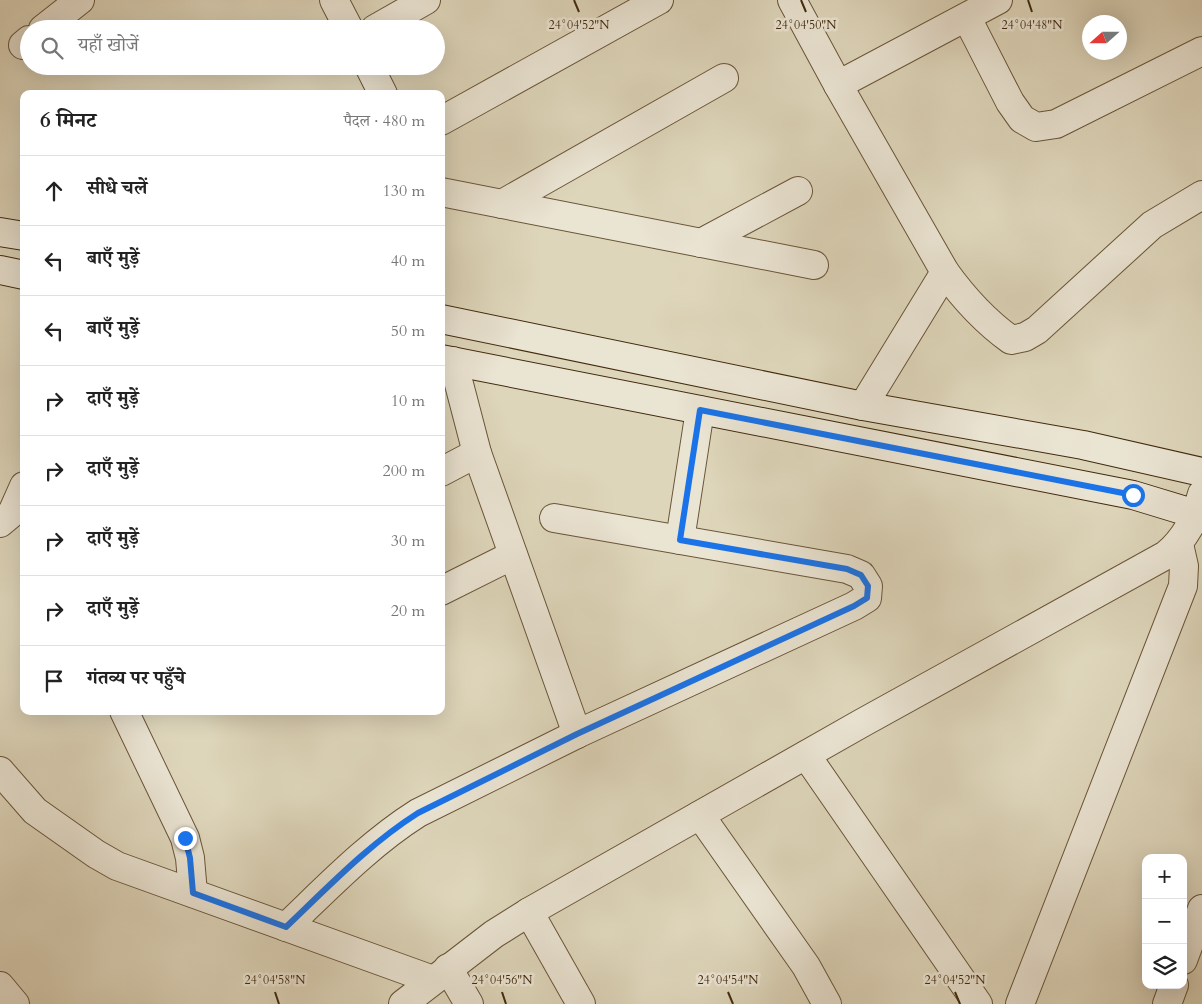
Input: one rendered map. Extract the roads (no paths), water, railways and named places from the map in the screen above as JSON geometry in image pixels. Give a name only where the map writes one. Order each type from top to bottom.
[{"type":"street","points":[[55,20],[80,0]]},
{"type":"street","points":[[334,0],[344,20]]},
{"type":"street","points":[[391,20],[426,0]]},
{"type":"street","points":[[445,119],[659,0]]},
{"type":"street","points":[[792,0],[838,85],[945,272],[957,289],[1011,340],[1025,337],[1037,330],[1152,225],[1202,195]]},
{"type":"street","points":[[838,85],[998,0]]},
{"type":"street","points":[[967,18],[1010,102],[1022,119],[1036,127],[1056,124],[1202,51]]},
{"type":"street","points":[[374,75],[381,90]]},
{"type":"street","points":[[502,204],[724,78]]},
{"type":"street","points":[[701,243],[798,190]]},
{"type":"street","points":[[445,193],[814,266]]},
{"type":"street","points":[[0,232],[20,235]]},
{"type":"street","points":[[0,270],[20,274]]},
{"type":"street","points":[[863,406],[945,272]]},
{"type":"street","points":[[445,320],[863,406],[1083,445],[1202,472]]},
{"type":"street","points":[[404,1004],[440,974],[494,934],[529,912],[806,755],[1166,555],[1179,544],[1200,508],[700,410],[448,374],[577,734]]},
{"type":"street","points":[[680,540],[700,410]]},
{"type":"street","points":[[445,470],[477,453]]},
{"type":"street","points":[[9,516],[20,494]]},
{"type":"street","points":[[286,927],[377,842],[418,813],[577,734],[854,606],[867,598],[868,586],[861,575],[847,569],[554,518]]},
{"type":"street","points":[[1020,1004],[1183,586],[1184,566],[1179,544]]},
{"type":"street","points":[[445,589],[513,556]]},
{"type":"street","points":[[126,715],[185,838],[190,858],[193,893]]},
{"type":"street","points":[[806,755],[978,1004]]},
{"type":"street","points":[[0,771],[35,810],[96,854],[117,866],[286,927],[440,974],[469,1004]]},
{"type":"street","points":[[700,815],[806,966],[827,1004]]},
{"type":"street","points":[[1187,949],[1202,910]]},
{"type":"street","points":[[529,912],[580,1004]]},
{"type":"street","points":[[0,986],[15,1004]]},
{"type":"street","points":[[1167,1004],[1173,989]]}]
